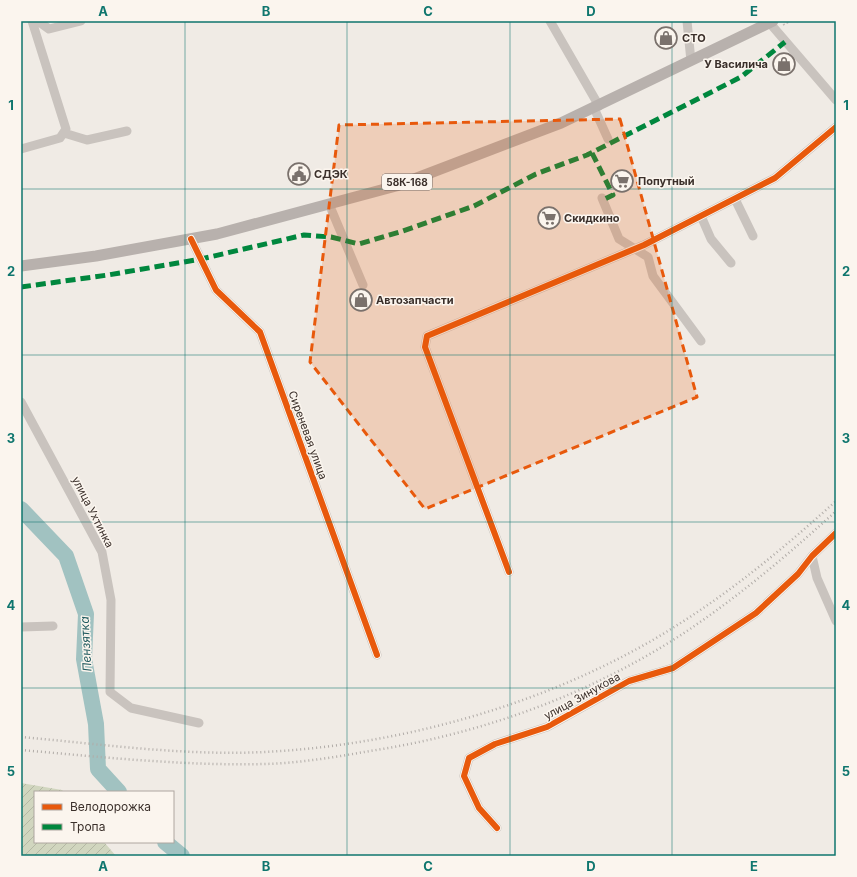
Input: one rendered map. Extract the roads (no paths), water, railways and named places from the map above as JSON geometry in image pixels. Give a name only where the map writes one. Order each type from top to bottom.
[{"type":"main road","name":"58К-168","points":[[21,266],[96,256],[217,234],[396,186],[561,123],[597,107],[770,22]]},
{"type":"street","points":[[21,149],[60,138],[66,129],[32,21]]},
{"type":"street","points":[[38,21],[49,29],[81,21]]},
{"type":"street","points":[[550,21],[597,107],[608,139]]},
{"type":"street","points":[[688,21],[691,61]]},
{"type":"street","points":[[770,22],[836,100]]},
{"type":"street","points":[[510,572],[425,346],[427,336],[637,248],[735,199],[775,178],[836,127]]},
{"type":"street","points":[[64,132],[87,140],[127,131]]},
{"type":"street","points":[[602,198],[619,239],[637,248],[648,257],[653,276],[701,341]]},
{"type":"street","points":[[735,199],[753,236]]},
{"type":"street","points":[[329,204],[363,284]]},
{"type":"street","points":[[701,216],[711,239],[731,263]]},
{"type":"street","name":"Сиреневая улица","points":[[191,239],[216,290],[260,332],[377,655]]},
{"type":"street","name":"улица Ухтинка","points":[[21,402],[102,552],[111,600],[110,692],[131,708],[198,723]]},
{"type":"street","name":"улица Зинукова","points":[[497,828],[479,808],[464,776],[469,758],[495,744],[547,727],[629,681],[673,668],[756,613],[798,574],[812,556],[836,533]]},
{"type":"street","points":[[812,556],[817,578],[836,621]]},
{"type":"street","points":[[21,627],[53,626]]},
{"type":"waterway","name":"Пензятка","points":[[21,509],[66,556],[86,614],[84,659],[96,724],[98,769],[118,791]]},
{"type":"waterway","name":"Пензятка","points":[[166,843],[182,856]]},
{"type":"railway","points":[[21,737],[173,751],[234,753],[264,752],[318,748],[372,740],[426,729],[480,714],[584,676],[633,651],[679,624],[741,581],[836,501]]},
{"type":"railway","points":[[21,750],[204,764],[265,764],[305,761],[411,744],[493,723],[572,693],[648,655],[684,633],[724,605],[762,575],[800,544],[836,511]]},
{"type":"place","name":"СТО","points":[[666,38]]},
{"type":"place","name":"У Василича","points":[[784,64]]},
{"type":"place","name":"СДЭК","points":[[299,174]]},
{"type":"place","name":"Попутный","points":[[622,181]]},
{"type":"place","name":"Скидкино","points":[[549,218]]},
{"type":"place","name":"Автозапчасти","points":[[361,300]]}]
